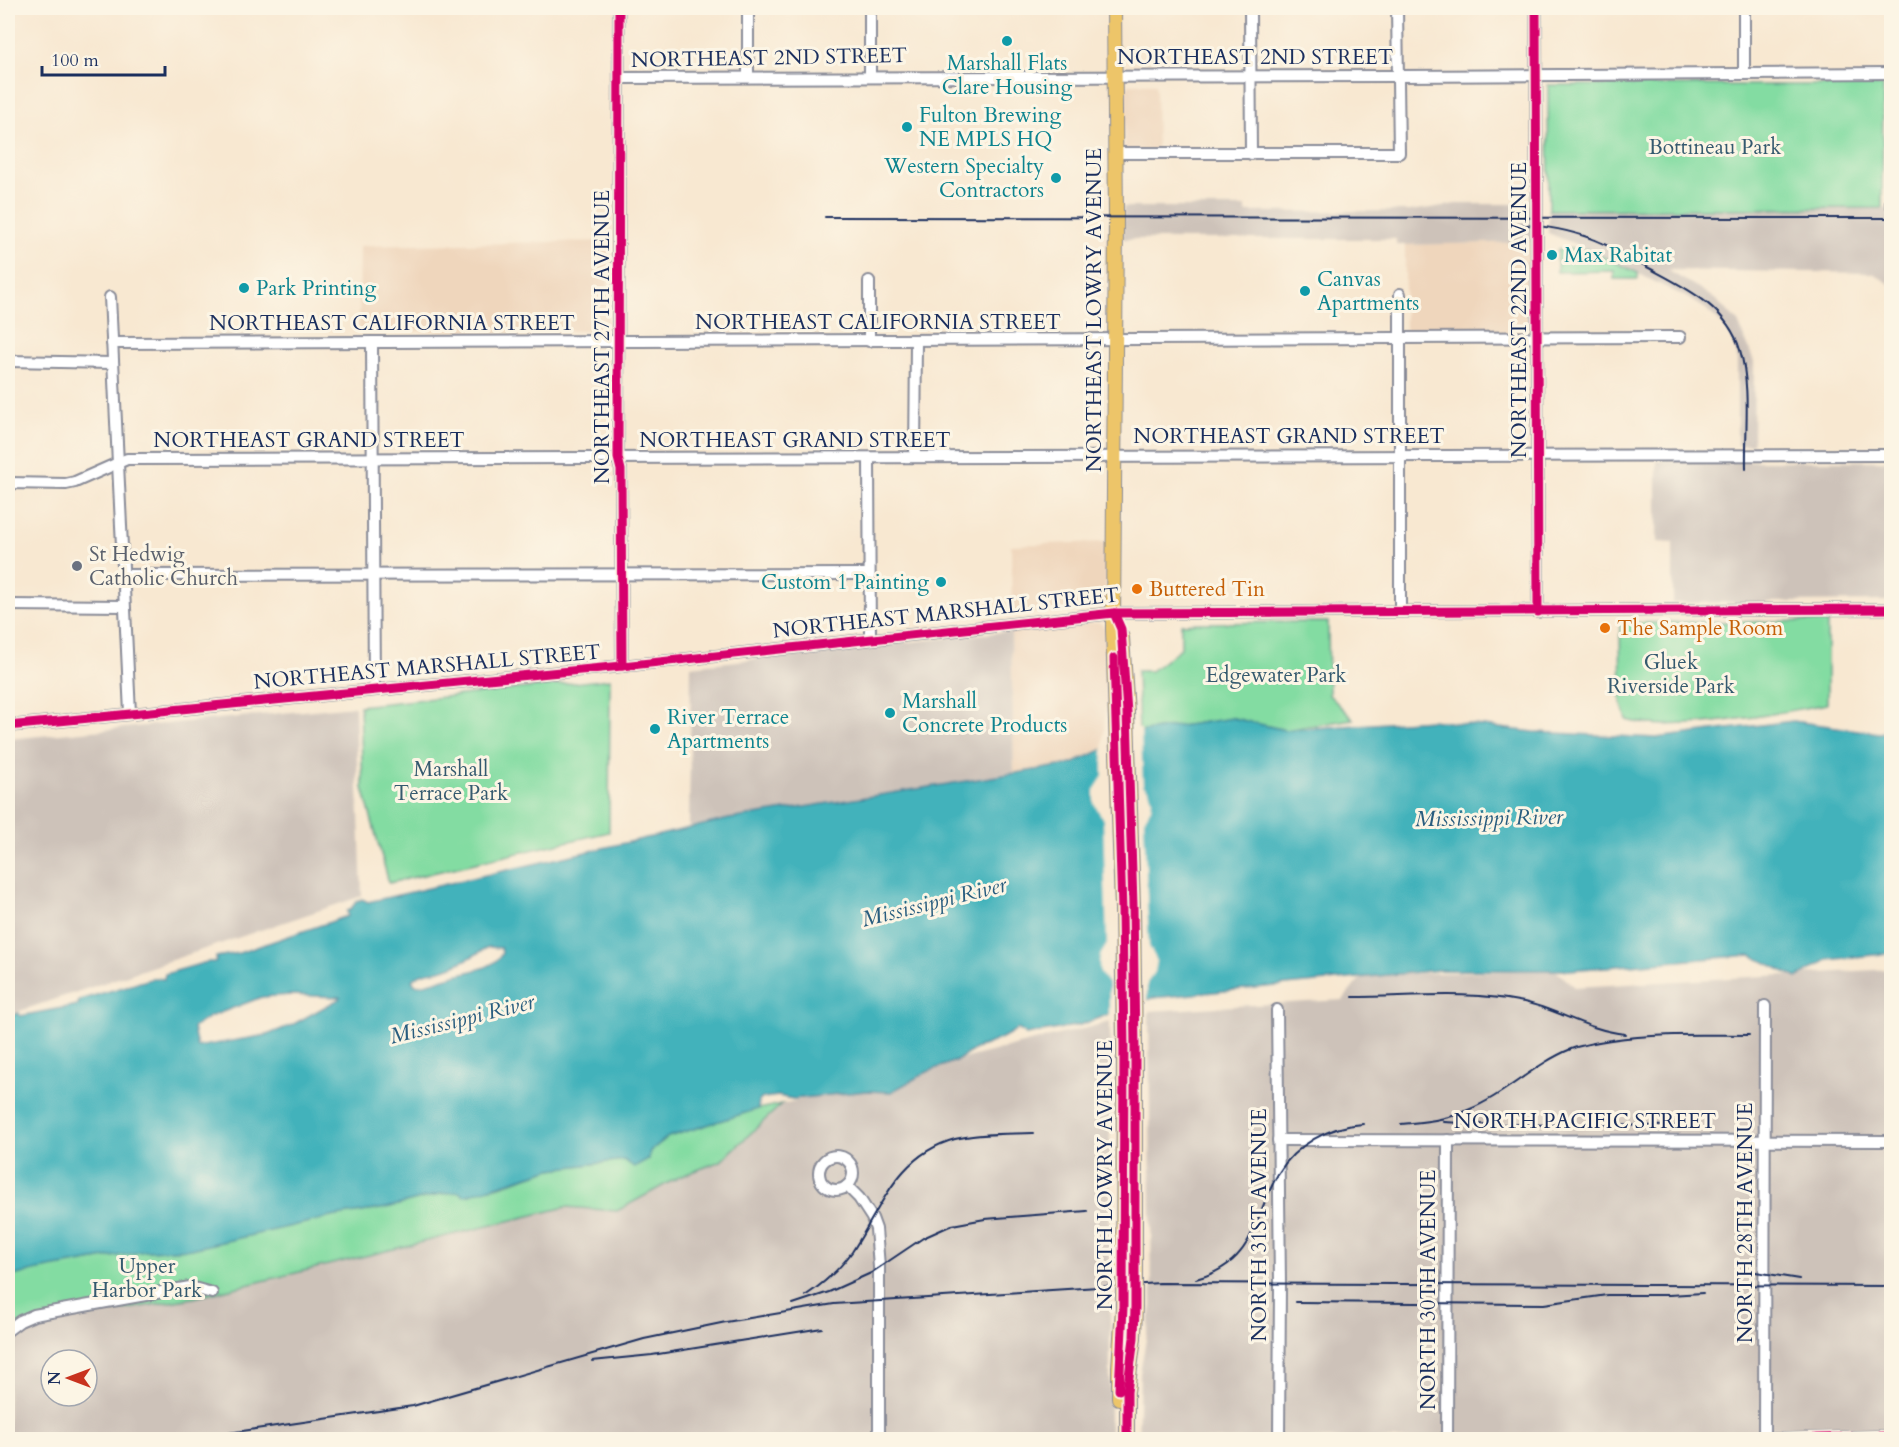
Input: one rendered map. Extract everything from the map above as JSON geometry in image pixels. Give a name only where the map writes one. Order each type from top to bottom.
[{"type":"main road","name":"NORTHEAST LOWRY AVENUE","points":[[1114,8],[1114,613],[1121,712],[1128,908]]},
{"type":"main road","name":"NORTH LOWRY AVENUE","points":[[1118,1440],[1119,1367],[1129,1307],[1136,1046],[1128,908]]},
{"type":"main road","name":"NORTH LOWRY AVENUE","points":[[1127,1440],[1127,1392],[1134,1338],[1129,1307]]},
{"type":"street","name":"NORTHEAST 27TH AVENUE","points":[[619,8],[618,458],[621,470],[622,666]]},
{"type":"street","points":[[748,8],[748,77]]},
{"type":"street","points":[[870,8],[870,76]]},
{"type":"street","points":[[1250,8],[1251,154]]},
{"type":"street","points":[[1115,153],[1398,153],[1397,8]]},
{"type":"street","name":"NORTHEAST 22ND AVENUE","points":[[1536,8],[1538,612]]},
{"type":"street","points":[[1744,8],[1744,73]]},
{"type":"street","name":"NORTHEAST 2ND STREET","points":[[619,78],[1892,73]]},
{"type":"street","points":[[1891,204],[1892,140]]},
{"type":"street","points":[[869,281],[869,341]]},
{"type":"street","points":[[1400,294],[1400,610]]},
{"type":"street","points":[[110,297],[130,713]]},
{"type":"street","name":"NORTHEAST CALIFORNIA STREET","points":[[112,343],[916,341],[1105,340],[1115,338],[1680,338]]},
{"type":"street","points":[[915,457],[916,341]]},
{"type":"street","points":[[372,342],[374,689]]},
{"type":"street","points":[[8,361],[112,363]]},
{"type":"street","name":"NORTHEAST GRAND STREET","points":[[8,483],[66,484],[127,459],[1892,455]]},
{"type":"street","points":[[869,458],[870,639]]},
{"type":"street","points":[[122,575],[869,574]]},
{"type":"street","points":[[8,605],[124,606]]},
{"type":"street","name":"NORTHEAST MARSHALL STREET","points":[[8,726],[622,666],[1114,613],[1892,609]]},
{"type":"street","name":"NORTH 28TH AVENUE","points":[[1764,1439],[1765,1006]]},
{"type":"street","name":"NORTH 31ST AVENUE","points":[[1277,1010],[1279,1440]]},
{"type":"street","name":"NORTH PACIFIC STREET","points":[[1278,1140],[1892,1141]]},
{"type":"street","name":"NORTH 30TH AVENUE","points":[[1447,1440],[1448,1140]]},
{"type":"street","points":[[847,1186],[859,1198],[876,1229],[879,1268],[879,1440]]},
{"type":"street","points":[[8,1330],[34,1315],[190,1287],[212,1293]]},
{"type":"street","points":[[1753,1440],[1892,1436]]},
{"type":"shaded area","points":[[1130,84],[1156,84],[1157,154],[1124,153],[1125,90]]},
{"type":"shaded area","points":[[1456,204],[1531,204],[1531,242],[1396,245],[1396,239],[1123,239],[1123,207],[1246,207],[1246,212],[1411,211]]},
{"type":"shaded area","points":[[1891,209],[1891,285],[1873,273],[1667,270],[1716,300],[1738,322],[1754,361],[1753,444],[1737,445],[1737,355],[1728,330],[1706,309],[1690,299],[1590,250],[1548,233],[1549,210]]},
{"type":"shaded area","points":[[608,241],[608,331],[359,331],[360,246]]},
{"type":"shaded area","points":[[1531,242],[1530,332],[1527,334],[1408,333],[1405,328],[1405,245]]},
{"type":"shaded area","points":[[1657,461],[1891,461],[1891,601],[1673,603],[1673,543],[1657,542]]},
{"type":"shaded area","points":[[1106,542],[1106,606],[1012,615],[1011,545]]},
{"type":"shaded area","points":[[1100,623],[1107,629],[1111,711],[1105,713],[1103,749],[1073,764],[1014,773],[1011,631]]},
{"type":"shaded area","points":[[1011,631],[1014,773],[689,827],[691,666]]},
{"type":"shaded area","points":[[355,706],[362,896],[8,1015],[8,739]]},
{"type":"shaded area","points":[[1891,969],[1891,1439],[1138,1440],[1140,1373],[1152,1306],[1149,1011],[1343,1000],[1363,975],[1555,970],[1575,987]]},
{"type":"shaded area","points":[[1110,1022],[1110,1439],[8,1439],[8,1344],[21,1332],[38,1324],[193,1298],[566,1207],[617,1211],[679,1177],[721,1161],[782,1104]]},
{"type":"green space","name":"Bottineau Park","points":[[1548,85],[1883,85],[1882,208],[1549,210]]},
{"type":"green space","points":[[1558,249],[1587,249],[1638,273],[1638,279],[1614,279],[1614,271],[1557,272]]},
{"type":"green space","name":"Gluek Riverside Park","points":[[1827,621],[1827,704],[1706,723],[1658,725],[1627,720],[1621,701],[1620,623]]},
{"type":"green space","name":"Edgewater Park","points":[[1328,622],[1329,695],[1353,719],[1285,730],[1233,718],[1139,732],[1137,671],[1151,671],[1181,648],[1181,624]]},
{"type":"green space","name":"Marshall Terrace Park","points":[[610,679],[609,832],[389,883],[363,788],[360,706]]},
{"type":"green space","name":"Upper Harbor Park","points":[[782,1104],[721,1161],[679,1177],[617,1211],[566,1207],[193,1298],[38,1324],[21,1332],[8,1344],[8,1277],[145,1251],[191,1249],[331,1217],[386,1208],[440,1194],[497,1187],[551,1169],[624,1160],[650,1151],[668,1137],[758,1109]]},
{"type":"water","name":"Mississippi River","points":[[1233,718],[1285,730],[1431,720],[1534,732],[1656,738],[1793,721],[1879,733],[1891,731],[1891,953],[1827,960],[1797,978],[1751,955],[1569,970],[1439,970],[1152,998],[1080,1025],[1026,1035],[1018,1029],[975,1049],[958,1060],[927,1072],[891,1092],[866,1091],[793,1099],[778,1096],[763,1098],[759,1101],[758,1109],[668,1137],[650,1151],[648,1159],[634,1167],[624,1160],[551,1169],[464,1196],[459,1192],[440,1194],[386,1208],[331,1217],[191,1249],[145,1251],[8,1277],[9,1016],[78,1005],[79,1000],[154,978],[164,979],[165,974],[207,962],[216,962],[216,957],[239,953],[348,916],[347,911],[362,899],[368,902],[729,819],[1072,764],[1139,732]],"holes":[[[488,947],[501,948],[502,953],[498,959],[487,966],[425,984],[415,985],[412,980],[423,973],[456,965]],[[291,995],[340,997],[292,1025],[267,1035],[197,1047],[193,1028],[209,1017],[262,997]]]},
{"type":"pier","points":[[1141,729],[1143,785],[1149,790],[1152,799],[1151,808],[1144,820],[1149,946],[1157,961],[1155,972],[1147,983],[1147,1003],[1109,1018],[1109,985],[1100,973],[1099,962],[1107,944],[1103,820],[1094,803],[1094,790],[1103,776],[1103,746]]},
{"type":"railway","points":[[825,217],[1892,218]]},
{"type":"railway","points":[[1517,224],[1565,231],[1598,241],[1689,290],[1715,310],[1734,335],[1743,364],[1746,393],[1746,469]]},
{"type":"railway","points":[[1353,997],[1461,995],[1503,998],[1524,1002],[1598,1028],[1625,1034]]},
{"type":"railway","points":[[1401,1124],[1444,1118],[1482,1104],[1557,1055],[1581,1046],[1646,1036],[1749,1035]]},
{"type":"railway","points":[[1444,1122],[1677,1126]]},
{"type":"railway","points":[[1196,1279],[1216,1272],[1241,1251],[1250,1237],[1278,1174],[1294,1154],[1326,1133],[1363,1124]]},
{"type":"railway","points":[[805,1296],[818,1287],[847,1259],[893,1185],[919,1157],[935,1147],[964,1137],[1033,1133]]},
{"type":"railway","points":[[793,1304],[829,1292],[871,1273],[923,1238],[952,1225],[985,1219],[1087,1211]]},
{"type":"railway","points":[[1743,1270],[1799,1279]]},
{"type":"railway","points":[[180,1440],[413,1406],[644,1339],[726,1322],[834,1304],[1160,1283],[1892,1286]]},
{"type":"railway","points":[[1295,1302],[1544,1304],[1607,1295],[1703,1293]]},
{"type":"railway","points":[[592,1361],[652,1355],[822,1328]]},
{"type":"cycle path","points":[[619,8],[618,458],[621,470],[622,666]]},
{"type":"cycle path","points":[[1536,8],[1538,612]]},
{"type":"cycle path","points":[[8,726],[622,666],[1114,613],[1892,609]]},
{"type":"cycle path","points":[[1114,613],[1121,629],[1127,712],[1133,905],[1135,1307],[1134,1338],[1127,1392],[1127,1440]]},
{"type":"cycle path","points":[[1114,658],[1124,1047],[1123,1307],[1119,1390]]},
{"type":"cycle path","points":[[1753,1440],[1892,1436]]},
{"type":"place","name":"Marshall Flats Clare Housing","points":[[1007,41]]},
{"type":"place","name":"Fulton Brewing NE MPLS HQ","points":[[907,127]]},
{"type":"place","name":"Western Specialty Contractors","points":[[1056,178]]},
{"type":"place","name":"Max Rabitat","points":[[1552,255]]},
{"type":"place","name":"Park Printing","points":[[244,288]]},
{"type":"place","name":"Canvas Apartments","points":[[1305,291]]},
{"type":"place","name":"St Hedwig Catholic Church","points":[[77,566]]},
{"type":"place","name":"Custom 1 Painting","points":[[941,582]]},
{"type":"place","name":"Buttered Tin","points":[[1137,589]]},
{"type":"place","name":"The Sample Room","points":[[1605,628]]},
{"type":"place","name":"Marshall Concrete Products","points":[[890,713]]},
{"type":"place","name":"River Terrace Apartments","points":[[655,729]]}]
